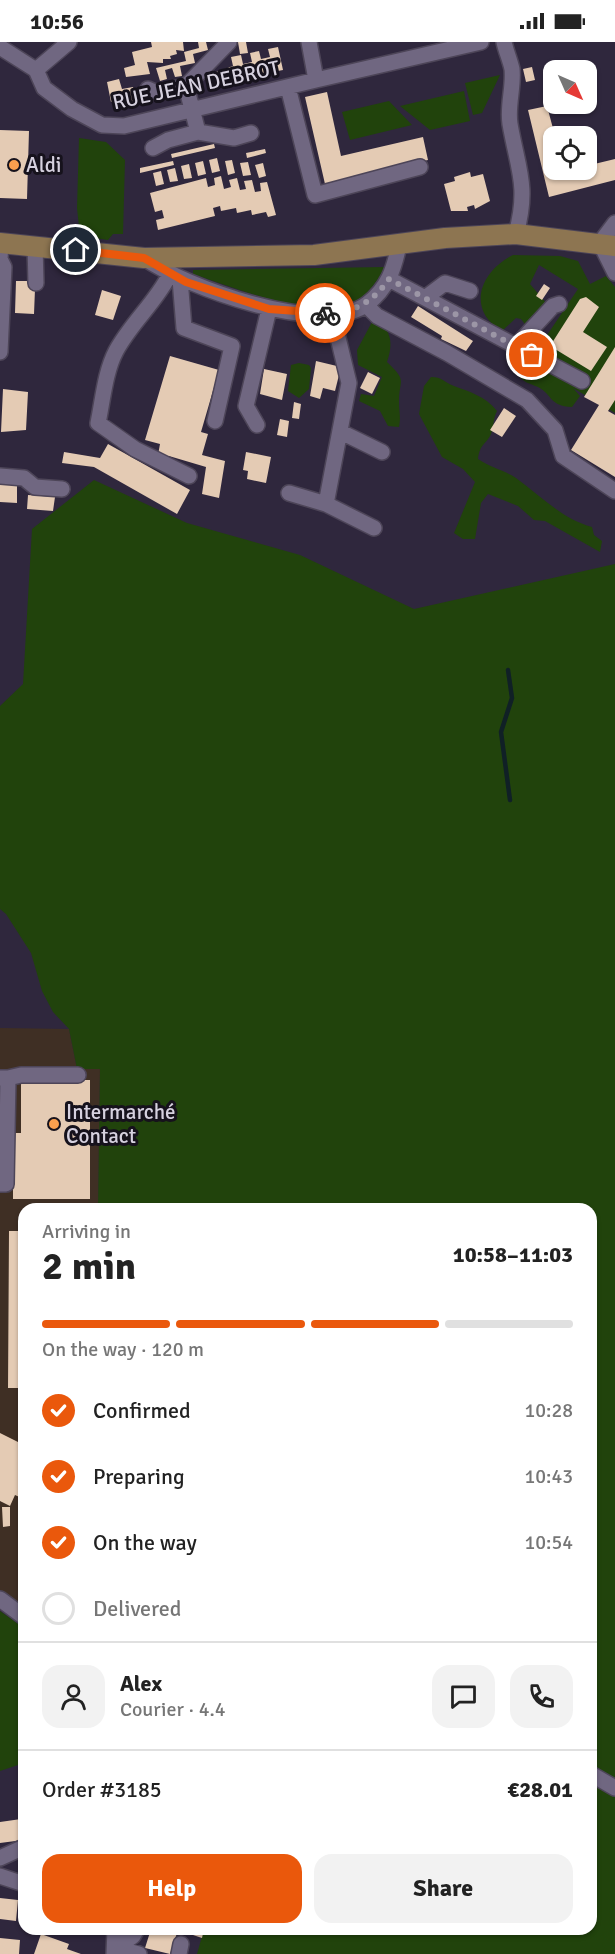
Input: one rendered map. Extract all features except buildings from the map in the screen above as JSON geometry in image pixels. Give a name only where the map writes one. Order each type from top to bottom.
[{"type":"main road","points":[[0,251],[35,246],[144,258],[314,255],[399,244],[516,234],[608,244]]},
{"type":"street","points":[[0,47],[36,70],[69,42]]},
{"type":"street","points":[[148,89],[157,93],[186,86],[229,42]]},
{"type":"street","points":[[309,42],[316,80]]},
{"type":"street","name":"RUE JEAN DEBROT","points":[[36,70],[44,88],[72,108],[102,125],[124,126],[481,42]]},
{"type":"street","points":[[504,42],[512,70],[509,100],[510,124],[523,183],[523,208],[516,234]]},
{"type":"street","points":[[186,86],[198,132]]},
{"type":"street","points":[[288,87],[315,195],[420,167]]},
{"type":"street","points":[[153,148],[168,140],[198,132],[234,138],[251,133]]},
{"type":"street","points":[[615,223],[608,244],[615,273]]},
{"type":"street","points":[[144,258],[175,276],[269,309],[332,313],[366,305],[393,273],[399,244]]},
{"type":"street","points":[[35,246],[36,283]]},
{"type":"street","points":[[0,251],[4,267],[0,352]]},
{"type":"street","points":[[175,276],[184,328],[232,346],[215,421]]},
{"type":"street","points":[[175,276],[114,355],[99,423],[135,449],[189,476]]},
{"type":"street","points":[[389,279],[582,381]]},
{"type":"street","points":[[425,298],[445,283],[470,291]]},
{"type":"street","points":[[516,346],[558,304]]},
{"type":"street","points":[[366,305],[377,316],[447,353],[527,400],[555,430],[563,456],[615,491]]},
{"type":"street","points":[[257,425],[246,406],[269,309]]},
{"type":"street","points":[[326,504],[342,432],[349,383],[332,313]]},
{"type":"street","points":[[342,432],[382,452]]},
{"type":"street","points":[[0,476],[24,478],[34,486],[62,489]]},
{"type":"street","points":[[289,493],[326,504],[374,528]]},
{"type":"street","points":[[0,1184],[6,1184],[3,1150],[4,1078],[21,1075],[78,1076]]},
{"type":"street","points":[[0,1599],[18,1612]]},
{"type":"street","points":[[597,1778],[615,1788]]},
{"type":"street","points":[[0,1858],[18,1850]]},
{"type":"street","points":[[0,1876],[18,1882]]},
{"type":"street","points":[[115,1935],[115,1951]]},
{"type":"street","points":[[115,1951],[133,1935]]},
{"type":"street","points":[[115,1951],[139,1954]]},
{"type":"shaded area","points":[[0,1028],[69,1029],[77,1069],[100,1069],[98,1203],[18,1203],[18,1605],[0,1593]]},
{"type":"green space","points":[[500,75],[482,113],[473,115],[465,83]]},
{"type":"green space","points":[[464,91],[470,121],[430,130],[400,106]]},
{"type":"green space","points":[[389,101],[412,125],[350,140],[342,112]]},
{"type":"green space","points":[[79,138],[106,142],[125,160],[123,234],[113,234],[108,240],[80,236],[77,208]]},
{"type":"green space","points":[[513,255],[560,256],[578,261],[590,284],[606,276],[615,287],[615,413],[573,388],[580,396],[572,407],[559,405],[543,390],[524,381],[517,374],[521,367],[529,362],[578,289],[539,265],[530,284],[547,304],[527,327],[521,319],[516,318],[502,331],[484,312],[481,302],[482,291],[493,271]]},
{"type":"green space","points":[[385,267],[365,295],[355,301],[336,306],[295,304],[273,300],[193,274],[193,270]]},
{"type":"green space","points":[[372,322],[384,328],[390,337],[387,362],[398,373],[401,380],[399,427],[388,426],[380,411],[359,401],[361,394],[374,396],[382,377],[358,365],[357,350]]},
{"type":"green space","points":[[299,363],[309,365],[311,368],[309,389],[299,398],[288,391],[291,365]]},
{"type":"green space","points":[[431,377],[477,395],[497,411],[492,431],[480,450],[478,459],[516,478],[552,506],[592,527],[594,535],[602,541],[600,552],[545,521],[534,520],[518,506],[488,494],[481,503],[475,539],[463,539],[454,533],[475,482],[463,469],[442,457],[419,414],[424,386]]},
{"type":"green space","points":[[94,480],[187,523],[300,555],[414,609],[615,564],[615,1954],[197,1954],[202,1935],[597,1935],[597,1203],[98,1203],[100,1069],[77,1069],[69,1029],[53,1012],[42,991],[31,953],[6,914],[0,909],[0,706],[23,684],[32,529]]},
{"type":"green space","points":[[0,1611],[18,1624],[18,1765],[0,1771]]},
{"type":"waterway","points":[[508,670],[512,698],[501,732],[510,800]]},
{"type":"way so far","points":[[325,313],[337,314],[366,305],[389,279],[532,355]]},
{"type":"place","name":"Aldi","points":[[14,165]]},
{"type":"place","name":"Intermarché Contact","points":[[54,1124]]},
{"type":"route","points":[[76,250],[144,258],[186,282],[269,309],[295,313],[325,313]]}]
